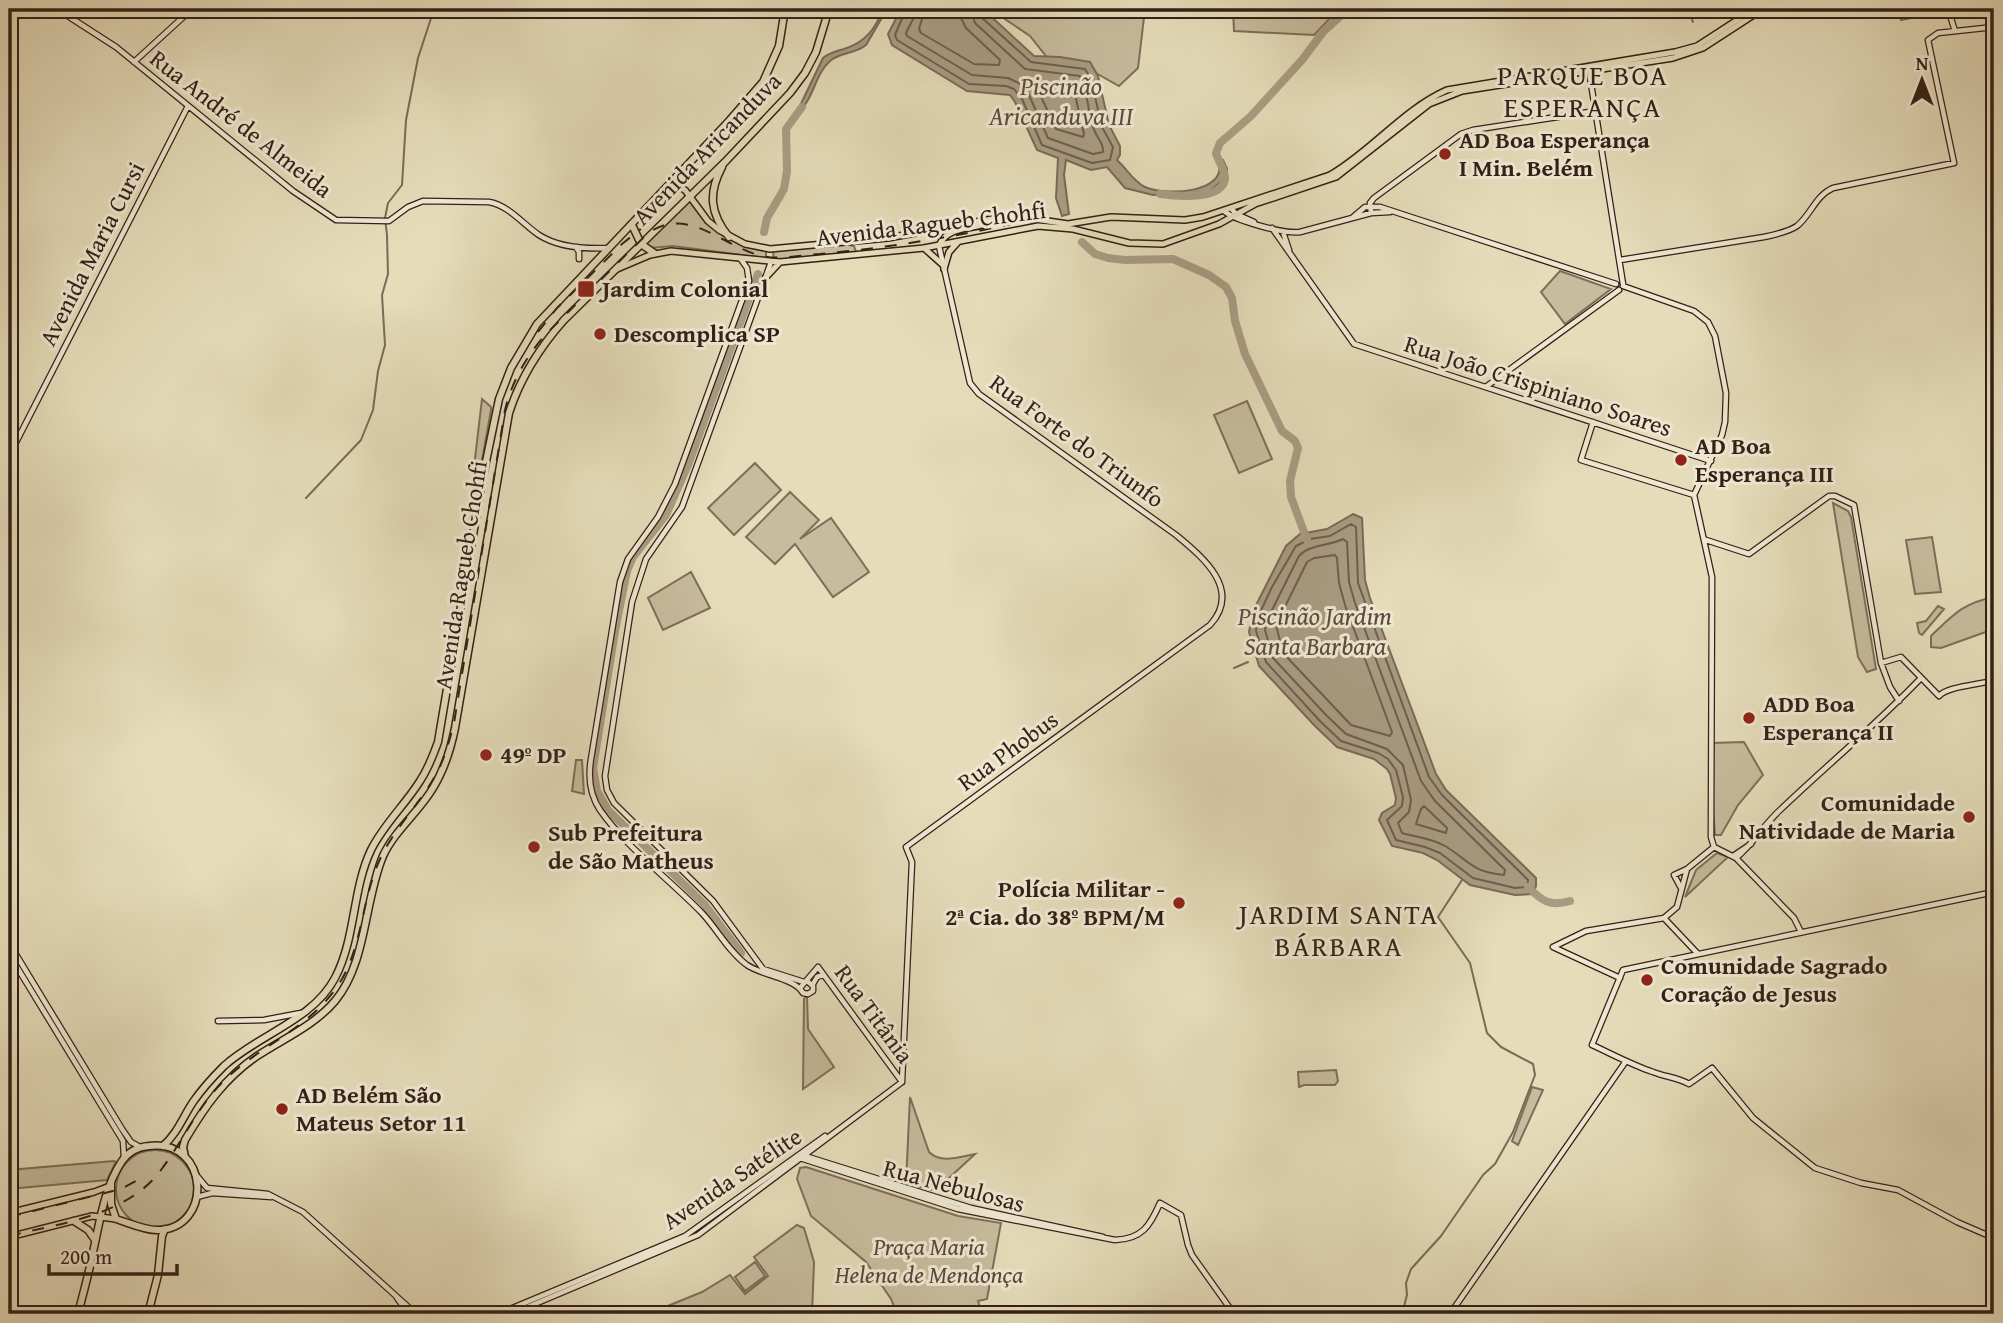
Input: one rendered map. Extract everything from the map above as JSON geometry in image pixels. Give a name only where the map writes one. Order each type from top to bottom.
[{"type":"highway","name":"Avenida Aricanduva","points":[[609,248],[763,82],[779,46],[785,9]]},
{"type":"highway","name":"Avenida Aricanduva","points":[[616,269],[724,162],[800,80],[816,52],[829,9]]},
{"type":"highway","points":[[724,162],[714,185],[712,204],[716,217],[729,237]]},
{"type":"highway","points":[[632,225],[641,244],[654,253]]},
{"type":"highway","name":"Avenida Ragueb Chohfi","points":[[163,1146],[173,1136],[200,1093],[226,1065],[323,996],[342,962],[358,891],[371,851],[383,829],[420,781],[433,756],[444,716],[483,476],[499,399],[511,368],[537,324],[609,248]]},
{"type":"highway","name":"Avenida Ragueb Chohfi","points":[[185,1157],[185,1140],[209,1101],[224,1083],[255,1058],[316,1019],[336,1000],[349,979],[376,878],[387,849],[434,787],[455,728],[503,443],[512,404],[528,371],[552,334],[616,269]]},
{"type":"highway","points":[[433,756],[441,757],[445,762]]},
{"type":"highway","points":[[430,763],[436,769],[442,770]]},
{"type":"highway","points":[[350,930],[363,933]]},
{"type":"highway","points":[[348,939],[354,943],[360,942]]},
{"type":"highway","points":[[78,1314],[100,1217],[110,1184],[124,1158],[141,1147],[163,1146],[185,1157],[196,1175],[197,1198],[184,1219],[165,1229],[148,1229],[116,1219],[111,1204],[110,1184]]},
{"type":"highway","points":[[74,1222],[88,1230],[95,1241]]},
{"type":"highway","points":[[148,1314],[158,1275],[165,1229]]},
{"type":"main road","name":"Rua André de Almeida","points":[[57,9],[107,40],[293,191],[332,218],[340,221],[388,221],[408,207],[423,201],[493,203],[541,236],[556,243],[609,248]]},
{"type":"main road","points":[[135,62],[192,9]]},
{"type":"main road","name":"Avenida Ragueb Chohfi","points":[[616,269],[654,253],[682,251],[780,262],[939,246],[1038,226],[1059,227],[1113,241],[1155,245],[1198,233],[1233,213],[1336,177],[1413,115],[1443,97],[1462,91],[1690,48],[1754,9]]},
{"type":"main road","name":"Avenida Ragueb Chohfi","points":[[670,183],[690,195],[708,221],[729,237],[745,244],[770,249],[901,236],[1007,217],[1077,224],[1111,217],[1185,220],[1224,211],[1233,213],[1336,171],[1417,106],[1447,90],[1673,58],[1695,52],[1716,41],[1763,9]]},
{"type":"main road","points":[[1948,9],[1955,31]]},
{"type":"main road","points":[[1620,260],[1771,236],[1795,227],[1822,194],[1833,188],[1954,163],[1928,44],[1930,37],[1994,27]]},
{"type":"main road","points":[[1486,387],[1619,286],[1622,271],[1589,69]]},
{"type":"main road","name":"Avenida Maria Cursi","points":[[9,456],[188,106]]},
{"type":"main road","points":[[1371,213],[1370,205],[1374,198],[1466,132],[1596,111]]},
{"type":"main road","points":[[1352,218],[1370,205],[1381,206],[1694,311],[1711,326],[1726,393],[1725,422],[1711,461],[1694,495],[1710,562],[1713,592],[1711,837],[1714,847],[1734,857],[1794,918],[1801,932]]},
{"type":"main road","points":[[1248,207],[1251,220]]},
{"type":"main road","points":[[1233,213],[1283,232],[1300,232],[1371,213],[1394,212]]},
{"type":"main road","points":[[1007,217],[1014,222],[1014,228],[1010,231]]},
{"type":"main road","points":[[939,246],[942,237],[948,232],[987,225],[997,218]]},
{"type":"main road","points":[[1272,228],[1291,254]]},
{"type":"main road","points":[[1283,232],[1291,254]]},
{"type":"main road","points":[[924,248],[943,267],[949,252],[958,242]]},
{"type":"main road","points":[[575,246],[579,259]]},
{"type":"main road","name":"Rua Forte do Triunfo","points":[[939,246],[970,383],[979,394],[1176,534],[1205,562],[1220,584],[1223,593],[1221,611],[1210,625],[1130,683]]},
{"type":"main road","points":[[740,258],[747,268],[749,281],[675,484],[658,517],[628,559],[620,582],[590,779],[592,793],[599,809],[613,826],[705,916],[741,960],[765,975],[790,982],[808,994],[813,991],[808,982],[771,973],[759,965],[734,926],[713,901],[614,803],[607,790],[605,776],[638,577],[646,559],[682,507],[766,277],[771,262],[770,249]]},
{"type":"main road","name":"Rua João Crispiniano Soares","points":[[1291,254],[1354,344],[1711,461]]},
{"type":"main road","points":[[766,277],[780,262]]},
{"type":"main road","points":[[1593,422],[1581,460],[1694,495]]},
{"type":"main road","points":[[1705,540],[1749,554],[1829,496],[1854,505],[1881,663],[1890,688],[1899,701]]},
{"type":"main road","points":[[1881,663],[1901,657],[1939,696],[1949,689],[1994,680]]},
{"type":"main road","points":[[1734,857],[1752,844],[1772,817],[1921,678]]},
{"type":"main road","name":"Rua Phobus","points":[[902,1082],[912,862],[906,847],[1130,683]]},
{"type":"main road","points":[[1681,888],[1674,875],[1687,869],[1714,847]]},
{"type":"main road","points":[[1620,978],[1553,947],[1586,931],[1664,918],[1677,907],[1687,869]]},
{"type":"main road","points":[[1994,892],[1623,970],[1592,1045],[1657,1074],[1689,1084],[1712,1068],[1753,1118],[1815,1168],[1860,1183],[1898,1189],[1957,1223],[1994,1238]]},
{"type":"main road","points":[[1664,918],[1698,954]]},
{"type":"main road","points":[[9,943],[122,1129],[131,1142],[141,1147]]},
{"type":"main road","points":[[9,954],[123,1141],[124,1158]]},
{"type":"main road","name":"Rua Titânia","points":[[808,982],[818,967],[902,1082]]},
{"type":"main road","points":[[800,988],[823,975]]},
{"type":"main road","points":[[218,1021],[264,1020],[302,1013]]},
{"type":"main road","points":[[1450,1314],[1626,1061]]},
{"type":"main road","name":"Avenida Satélite","points":[[498,1314],[685,1236],[902,1082]]},
{"type":"main road","name":"Avenida Satélite","points":[[511,1314],[681,1244],[709,1228],[801,1156]]},
{"type":"main road","name":"Rua Nebulosas","points":[[801,1156],[958,1209],[1105,1238],[1128,1240],[1142,1234],[1152,1222],[1160,1203],[1181,1215],[1192,1255],[1234,1314]]},
{"type":"main road","points":[[196,1175],[207,1188],[272,1196],[303,1212],[416,1314]]},
{"type":"main road","points":[[9,1213],[94,1192],[110,1184]]},
{"type":"main road","points":[[197,1198],[212,1193],[272,1196]]},
{"type":"main road","points":[[9,1237],[92,1216],[116,1219]]},
{"type":"main road","points":[[397,1298],[409,1314]]},
{"type":"green space","points":[[990,9],[1145,9],[1138,68],[1119,86],[1094,72],[1065,80],[1030,36]]},
{"type":"green space","points":[[1233,9],[1339,9],[1314,35],[1234,31]]},
{"type":"green space","points":[[1899,9],[1929,9],[1930,14],[1901,20]]},
{"type":"green space","points":[[688,198],[712,225],[766,251],[766,258],[673,246],[650,248],[643,243]]},
{"type":"green space","points":[[844,244],[854,246],[856,252],[774,260],[773,251]]},
{"type":"green space","points":[[1560,271],[1611,289],[1565,324],[1541,292]]},
{"type":"green space","points":[[482,399],[491,410],[481,466],[477,470],[474,467]]},
{"type":"green space","points":[[1247,401],[1272,459],[1239,473],[1214,415]]},
{"type":"green space","points":[[755,463],[781,490],[734,535],[708,508]]},
{"type":"green space","points":[[790,492],[819,520],[800,539],[831,518],[869,572],[833,597],[795,544],[775,564],[746,537]]},
{"type":"green space","points":[[1833,503],[1848,511],[1851,517],[1876,669],[1867,672],[1858,657]]},
{"type":"green space","points":[[1932,537],[1941,592],[1915,594],[1906,540]]},
{"type":"green space","points":[[691,572],[710,608],[663,630],[648,598]]},
{"type":"green space","points":[[1994,597],[1994,629],[1941,648],[1931,647],[1931,636],[1952,616],[1966,606]]},
{"type":"green space","points":[[1938,606],[1944,609],[1922,635],[1917,623],[1926,621]]},
{"type":"green space","points":[[1744,742],[1763,775],[1738,805],[1721,835],[1715,835],[1712,743]]},
{"type":"green space","points":[[576,760],[582,760],[584,794],[572,791]]},
{"type":"green space","points":[[1717,853],[1728,857],[1685,897],[1696,870]]},
{"type":"green space","points":[[807,995],[808,1029],[834,1067],[803,1089],[804,999]]},
{"type":"green space","points":[[1336,1070],[1338,1081],[1335,1085],[1299,1087],[1298,1072]]},
{"type":"green space","points":[[1532,1087],[1543,1090],[1518,1145],[1512,1141]]},
{"type":"green space","points":[[910,1097],[929,1152],[945,1159],[975,1154],[948,1179],[931,1190],[906,1183]]},
{"type":"green space","points":[[155,1150],[170,1153],[187,1167],[194,1189],[191,1204],[177,1221],[155,1228],[140,1225],[123,1211],[116,1189],[119,1174],[133,1157]]},
{"type":"green space","points":[[116,1162],[107,1180],[9,1189],[9,1170]]},
{"type":"green space","name":"Praça Maria Helena de Mendonça","points":[[806,1167],[958,1216],[1001,1223],[987,1299],[978,1301],[982,1314],[970,1314],[964,1307],[956,1307],[955,1312],[897,1314],[891,1299],[866,1262],[811,1216],[797,1179],[800,1168]]},
{"type":"green space","points":[[797,1225],[804,1228],[814,1262],[812,1314],[648,1314],[702,1292],[730,1275],[745,1294],[768,1276],[754,1257]]},
{"type":"green space","points":[[755,1262],[765,1276],[745,1291],[735,1277]]},
{"type":"water","points":[[883,9],[887,9],[866,45],[830,61],[820,73],[807,102],[796,114],[823,58],[864,39],[877,23]]},
{"type":"water","name":"Piscinão Aricanduva III","points":[[901,9],[983,9],[1034,56],[1090,62],[1098,76],[1109,125],[1120,146],[1117,160],[1145,187],[1180,191],[1205,186],[1214,180],[1219,171],[1218,160],[1223,160],[1227,169],[1226,178],[1208,192],[1153,195],[1125,188],[1107,167],[1091,170],[1066,160],[1064,175],[1069,214],[1062,216],[1056,198],[1058,158],[1037,150],[1010,95],[967,91],[892,45],[888,34]]},
{"type":"water","name":"Piscinão Jardim Santa Barbara","points":[[1353,514],[1362,518],[1365,580],[1370,598],[1436,774],[1446,790],[1536,878],[1533,894],[1515,895],[1470,885],[1423,853],[1392,846],[1379,820],[1382,813],[1395,805],[1396,798],[1387,769],[1374,759],[1337,747],[1259,666],[1249,632],[1253,611],[1286,546],[1300,534],[1327,529]]},
{"type":"waterway","points":[[306,498],[361,440],[373,410],[378,371],[385,345],[382,295],[388,274],[385,218],[388,203],[402,185],[406,120],[418,58],[434,9]]},
{"type":"waterway","points":[[1160,194],[1197,196],[1216,191],[1222,186],[1225,176],[1216,153],[1220,143],[1251,116],[1302,60],[1323,32],[1348,9]]},
{"type":"waterway","points":[[1688,9],[1693,22]]},
{"type":"waterway","points":[[764,232],[767,218],[784,189],[787,171],[786,129],[802,107]]},
{"type":"waterway","points":[[1082,242],[1095,254],[1108,258],[1173,259],[1209,275],[1226,287],[1232,298],[1235,321],[1245,354],[1282,431],[1295,441],[1298,448],[1290,481],[1291,497],[1307,540]]},
{"type":"waterway","points":[[741,953],[704,904],[608,810],[597,791],[593,768],[627,571],[633,557],[666,515],[688,465],[758,274]]},
{"type":"waterway","points":[[1234,668],[1248,662]]},
{"type":"waterway","points":[[1402,1314],[1407,1295],[1406,1283],[1411,1269],[1441,1236],[1483,1175],[1495,1164],[1513,1132],[1535,1075],[1533,1064],[1501,1047],[1487,1033],[1470,963],[1438,917],[1462,880]]},
{"type":"waterway","points":[[1528,887],[1547,902],[1570,901]]},
{"type":"railway","points":[[538,332],[557,308],[622,244],[647,224]]},
{"type":"railway","points":[[9,1236],[71,1222],[112,1208],[147,1186],[170,1158],[201,1108],[219,1085],[245,1063],[305,1021],[331,995],[342,979],[355,948],[376,868],[395,834],[434,778],[448,744],[454,723],[505,410],[521,369],[547,333],[647,234],[662,226],[691,225],[748,251],[776,258],[892,246],[1011,224]]},
{"type":"railway","points":[[9,1217],[121,1189],[145,1176]]},
{"type":"place","name":"AD Boa Esperança I Min. Belém","points":[[1445,154]]},
{"type":"place","name":"Jardim Colonial","points":[[586,289]]},
{"type":"place","name":"Descomplica SP","points":[[600,334]]},
{"type":"place","name":"AD Boa Esperança III","points":[[1681,460]]},
{"type":"place","name":"ADD Boa Esperança II","points":[[1749,718]]},
{"type":"place","name":"49º DP","points":[[486,755]]},
{"type":"place","name":"Comunidade Natividade de Maria","points":[[1969,817]]},
{"type":"place","name":"Sub Prefeitura de São Matheus","points":[[534,847]]},
{"type":"place","name":"Polícia Militar - 2ª Cia. do 38º BPM/M","points":[[1179,903]]},
{"type":"place","name":"Comunidade Sagrado Coração de Jesus","points":[[1647,980]]},
{"type":"place","name":"AD Belém São Mateus Setor 11","points":[[282,1109]]},
{"type":"district","name":"PARQUE BOA ESPERANÇA","points":[[1583,91]]},
{"type":"district","name":"JARDIM SANTA BÁRBARA","points":[[1339,930]]}]
